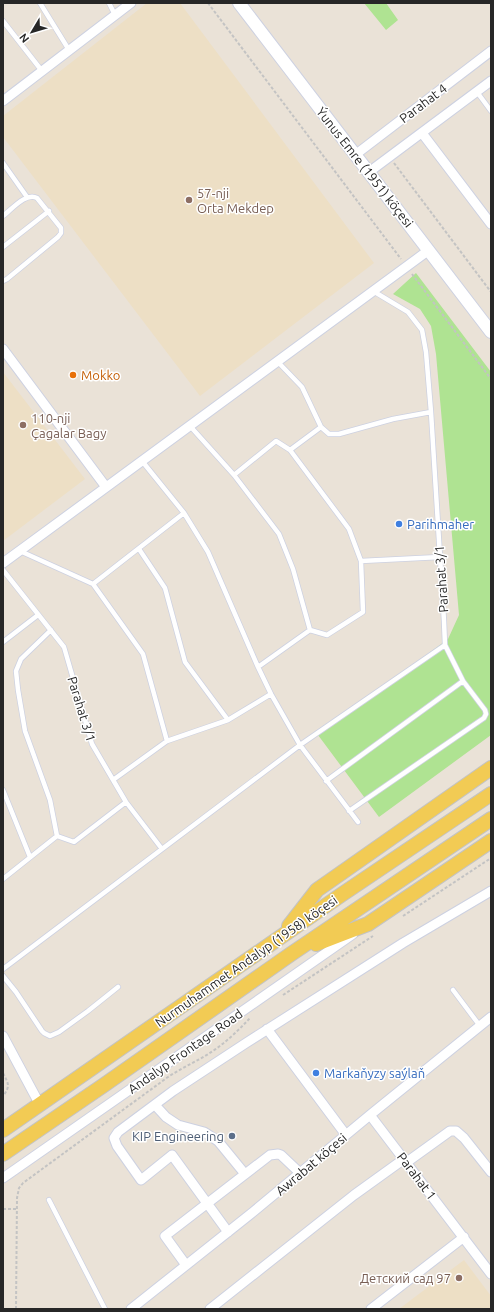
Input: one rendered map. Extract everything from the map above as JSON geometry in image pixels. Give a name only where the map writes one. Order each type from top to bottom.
[{"type":"main road","points":[[279,938],[317,890],[491,768]]},
{"type":"main road","name":"Nurmuhammet Andalyp (1958) köçesi","points":[[3,1130],[279,938],[491,794]]},
{"type":"main road","name":"Nurmuhammet Andalyp (1958) köçesi","points":[[3,1154],[116,1088],[291,954],[491,819]]},
{"type":"main road","points":[[291,954],[368,924],[491,841]]},
{"type":"street","name":"Ýunus Emre (1951) köçesi","points":[[239,3],[491,332]]},
{"type":"street","points":[[3,101],[129,4]]},
{"type":"street","name":"Parahat 4","points":[[355,155],[491,51]]},
{"type":"street","name":"Parahat 4","points":[[369,172],[491,81]]},
{"type":"street","points":[[422,133],[491,224]]},
{"type":"street","points":[[3,563],[428,250]]},
{"type":"street","points":[[3,349],[106,487]]},
{"type":"street","points":[[228,1232],[208,1202],[172,1155],[141,1180],[114,1138],[118,1132],[173,1091],[267,1029],[403,943],[491,890]]},
{"type":"street","name":"Andalyp Frontage Road","points":[[3,1178],[116,1088],[368,924]]},
{"type":"street","name":"Awrabat köçesi","points":[[131,1309],[228,1232],[370,1114],[491,1017]]},
{"type":"street","points":[[267,1029],[346,1135]]},
{"type":"street","points":[[3,1036],[40,1105]]},
{"type":"street","points":[[154,1105],[166,1117],[178,1125],[204,1132],[218,1142],[245,1174]]},
{"type":"street","name":"Parahat 1","points":[[370,1114],[491,1274]]},
{"type":"street","points":[[210,1309],[354,1196],[450,1131],[456,1131],[470,1144],[491,1172]]},
{"type":"street","points":[[186,1265],[165,1236],[265,1158],[274,1154],[281,1155],[300,1173]]},
{"type":"street","points":[[371,1309],[464,1237]]},
{"type":"lane","points":[[40,3],[69,50]]},
{"type":"lane","points":[[109,3],[115,15]]},
{"type":"lane","points":[[3,21],[42,71]]},
{"type":"lane","points":[[477,92],[491,111]]},
{"type":"lane","points":[[3,163],[27,197]]},
{"type":"lane","points":[[3,216],[27,197],[34,196],[61,228],[61,233],[58,237],[3,281]]},
{"type":"lane","points":[[3,247],[48,212]]},
{"type":"lane","name":"Parahat 3/1","points":[[373,291],[408,312],[422,330],[426,352],[431,412],[445,645]]},
{"type":"lane","points":[[277,361],[302,387],[321,427],[329,434],[339,434],[393,419],[431,412]]},
{"type":"lane","points":[[190,426],[234,474],[279,534],[294,569],[310,630]]},
{"type":"lane","points":[[290,450],[321,427]]},
{"type":"lane","points":[[234,474],[276,441],[290,450],[348,529],[361,561],[363,612],[327,635],[310,630]]},
{"type":"lane","points":[[142,461],[184,512],[208,552],[258,667],[271,694],[300,745],[358,822]]},
{"type":"lane","points":[[93,584],[184,512]]},
{"type":"lane","points":[[138,549],[165,588],[185,662],[228,720]]},
{"type":"lane","points":[[20,550],[93,584],[143,654],[167,741]]},
{"type":"lane","points":[[361,561],[440,557]]},
{"type":"lane","name":"Parahat 3/1","points":[[3,570],[64,647],[92,744],[126,802],[162,849]]},
{"type":"lane","points":[[3,642],[38,615]]},
{"type":"lane","points":[[50,630],[21,659],[16,671],[25,731],[50,800],[57,836]]},
{"type":"lane","points":[[258,667],[310,630]]},
{"type":"lane","points":[[3,969],[300,745],[445,645],[463,681],[485,710],[486,714],[484,718],[350,811]]},
{"type":"lane","points":[[326,781],[463,681]]},
{"type":"lane","points":[[113,780],[167,741],[228,720],[271,694]]},
{"type":"lane","points":[[3,790],[30,857]]},
{"type":"lane","points":[[57,836],[74,842],[126,802]]},
{"type":"lane","points":[[3,879],[57,836]]},
{"type":"lane","points":[[3,976],[16,992],[42,1031],[50,1036],[59,1032],[118,987]]},
{"type":"lane","points":[[452,990],[480,1026]]},
{"type":"lane","points":[[49,1200],[105,1309]]},
{"type":"path","points":[[208,3],[491,379]]},
{"type":"path","points":[[389,157],[491,292]]},
{"type":"path","points":[[3,1073],[8,1084],[8,1088],[3,1096]]},
{"type":"path","points":[[3,1209],[17,1209]]},
{"type":"shaded area","name":"57-nji Orta Mekdep","points":[[147,3],[180,3],[374,263],[200,396],[3,137],[3,116]]},
{"type":"shaded area","name":"110-nji Çagalar Bagy","points":[[3,372],[85,479],[3,541]]},
{"type":"shaded area","name":"Детский сад 97","points":[[464,1260],[491,1296],[491,1309],[399,1309]]},
{"type":"green space","points":[[364,3],[386,3],[398,20],[386,30]]},
{"type":"green space","points":[[416,273],[491,372],[491,735],[379,817],[318,735],[448,639],[459,615],[436,354],[431,326],[420,309],[393,294]]},
{"type":"place","name":"57-nji Orta Mekdep","points":[[189,200]]},
{"type":"place","name":"Mokko","points":[[73,375]]},
{"type":"place","name":"110-nji Çagalar Bagy","points":[[23,425]]},
{"type":"place","name":"Parihmaher","points":[[399,524]]},
{"type":"place","name":"Markaňyzy saýlaň","points":[[316,1073]]},
{"type":"place","name":"KIP Engineering","points":[[232,1136]]},
{"type":"place","name":"Детский сад 97","points":[[459,1278]]}]
